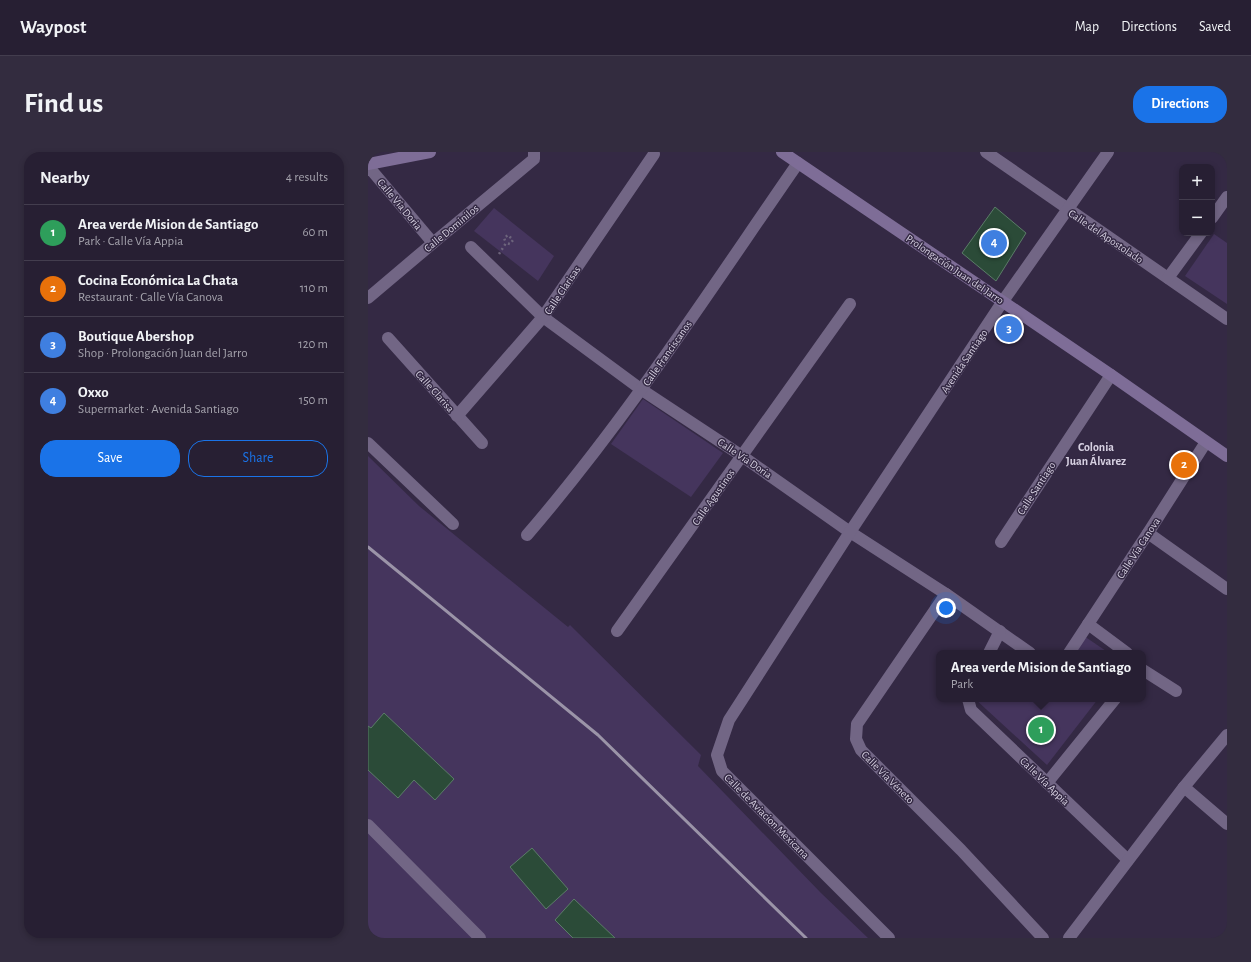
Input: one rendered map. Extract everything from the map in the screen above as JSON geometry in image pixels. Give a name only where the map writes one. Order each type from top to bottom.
[{"type":"main road","points":[[368,165],[430,152]]},
{"type":"main road","name":"Prolongación Juan del Jarro","points":[[782,152],[1111,375],[1227,456]]},
{"type":"street","name":"Calle del Apostolado","points":[[986,152],[1227,319]]},
{"type":"street","name":"Avenida Santiago","points":[[850,532],[1003,302],[1108,152]]},
{"type":"street","name":"Calle Dominilos","points":[[368,298],[537,154]]},
{"type":"street","name":"Calle Clarisas","points":[[457,416],[543,317],[654,154]]},
{"type":"street","name":"Calle Franciscanos","points":[[527,535],[563,493],[642,390],[798,164]]},
{"type":"street","name":"Calle Vía Doria","points":[[368,165],[432,243]]},
{"type":"street","points":[[1215,214],[1227,197]]},
{"type":"street","points":[[1168,278],[1199,236]]},
{"type":"street","name":"Calle Vía Doria","points":[[471,247],[543,317],[642,390],[742,456],[850,532],[946,594],[1026,650]]},
{"type":"street","name":"Calle Agustinos","points":[[617,631],[850,304]]},
{"type":"street","name":"Calle Clarisa","points":[[388,338],[482,443]]},
{"type":"street","name":"Calle Santiago","points":[[1001,542],[1111,375]]},
{"type":"street","name":"Calle Vía Canova","points":[[1071,650],[1206,442]]},
{"type":"street","points":[[368,443],[453,524]]},
{"type":"street","name":"Calle de Aviacion Mexicana","points":[[850,532],[729,720],[717,754],[722,771],[889,938]]},
{"type":"street","points":[[1148,533],[1227,589]]},
{"type":"street","name":"Calle Vía Véneto","points":[[946,594],[857,724],[856,739],[861,750],[961,850],[1043,938]]},
{"type":"street","points":[[1088,624],[1123,650]]},
{"type":"street","points":[[990,650],[1000,631]]},
{"type":"street","points":[[1146,672],[1176,691]]},
{"type":"street","name":"Calle Vía Appia","points":[[969,702],[971,710],[1128,860]]},
{"type":"street","points":[[1047,783],[1113,702]]},
{"type":"street","points":[[1069,938],[1184,787],[1227,735]]},
{"type":"street","points":[[1184,787],[1227,824]]},
{"type":"street","points":[[368,825],[480,938]]},
{"type":"path","points":[[490,266],[506,244]]},
{"type":"shaded area","points":[[494,208],[554,256],[538,281],[474,231]]},
{"type":"shaded area","points":[[1215,235],[1227,243],[1227,304],[1185,276],[1213,236]]},
{"type":"shaded area","points":[[643,399],[723,453],[691,497],[611,444]]},
{"type":"shaded area","points":[[368,456],[419,506],[568,627],[570,625],[701,755],[698,766],[821,893],[868,938],[368,938]]},
{"type":"shaded area","points":[[1084,636],[1105,650],[1072,650]]},
{"type":"shaded area","points":[[978,702],[1096,702],[1047,765]]},
{"type":"building","points":[[995,207],[1026,233],[996,281],[962,253]]},
{"type":"building","points":[[384,713],[454,779],[435,800],[414,780],[398,798],[368,770],[368,726],[371,728]]},
{"type":"building","points":[[532,848],[568,889],[546,909],[510,867]]},
{"type":"building","points":[[574,899],[615,938],[573,938],[555,920]]},
{"type":"railway","points":[[368,547],[598,735],[806,938]]},
{"type":"place","name":"Oxxo","points":[[994,243]]},
{"type":"place","name":"Boutique Abershop","points":[[1009,329]]},
{"type":"place","name":"Cocina Económica La Chata","points":[[1184,465]]},
{"type":"place","name":"Area verde Mision de Santiago","points":[[1041,730]]},
{"type":"district","name":"Colonia Juan Álvarez","points":[[1096,454]]}]
